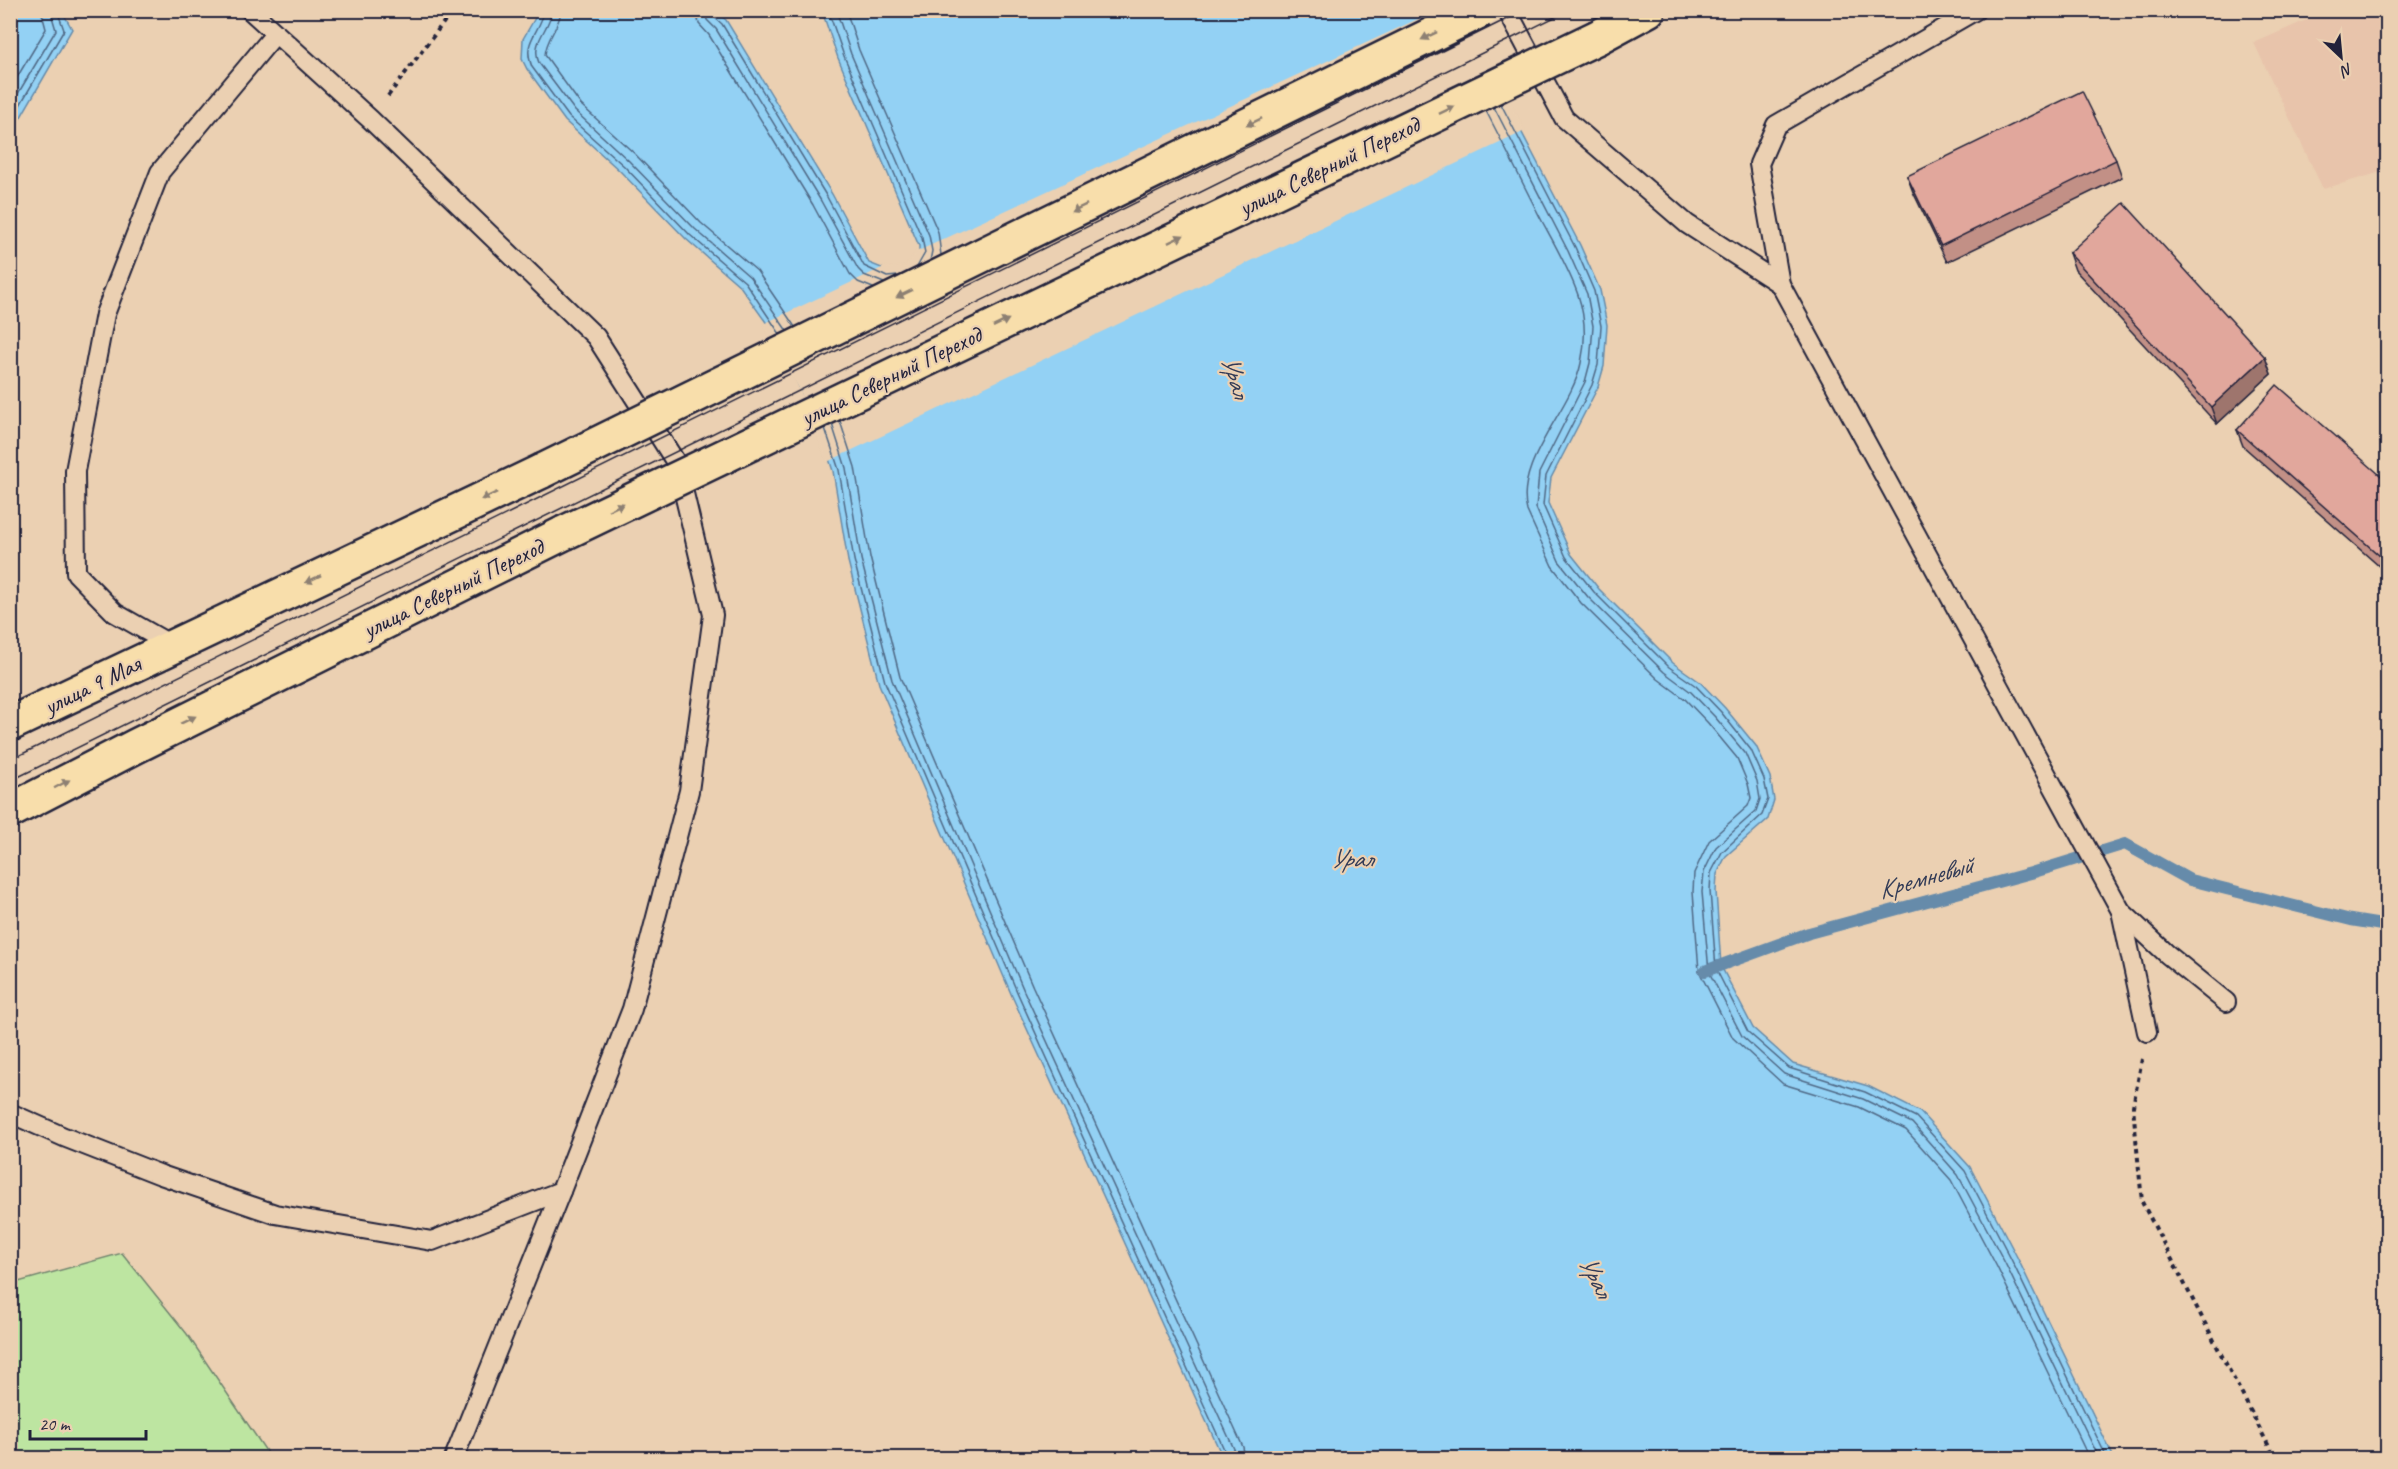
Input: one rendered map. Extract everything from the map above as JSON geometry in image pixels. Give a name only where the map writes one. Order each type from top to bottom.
[{"type":"main road","points":[[173,646],[542,471],[1482,10]]},
{"type":"main road","name":"улица Северный Переход","points":[[10,811],[564,533],[1598,37],[1648,10]]},
{"type":"main road","name":"улица 9 Мая","points":[[10,724],[173,646]]},
{"type":"lane","points":[[250,10],[371,120],[596,336],[677,464],[713,615],[689,791],[632,1009],[454,1458]]},
{"type":"lane","points":[[1507,10],[1564,118],[1688,224],[1780,284]]},
{"type":"lane","points":[[1976,10],[1776,125],[1759,164],[1780,284],[2121,911],[2147,1032]]},
{"type":"lane","points":[[173,646],[115,613],[76,573],[75,471],[105,314],[160,172],[275,34]]},
{"type":"lane","points":[[2121,911],[2167,954],[2226,1002]]},
{"type":"lane","points":[[10,1113],[161,1175],[275,1214],[432,1241],[561,1191]]},
{"type":"path","points":[[371,120],[453,10]]},
{"type":"path","points":[[2147,1032],[2133,1106],[2142,1202],[2276,1458]]},
{"type":"shaded area","points":[[2327,11],[2387,11],[2388,170],[2323,189],[2254,43]]},
{"type":"green space","points":[[122,1253],[187,1334],[266,1451],[267,1458],[11,1458],[11,1284]]},
{"type":"water","points":[[11,10],[62,11],[72,29],[11,134]]},
{"type":"water","name":"Урал","points":[[539,11],[715,11],[726,20],[832,194],[869,263],[889,271],[907,268],[919,252],[919,246],[838,58],[822,11],[1459,11],[1580,245],[1600,290],[1607,325],[1604,366],[1598,387],[1551,478],[1548,503],[1571,554],[1599,589],[1673,663],[1700,682],[1725,708],[1756,746],[1770,777],[1774,800],[1768,819],[1726,856],[1717,874],[1721,966],[1753,1028],[1793,1064],[1868,1086],[1920,1112],[1970,1167],[2017,1257],[2114,1458],[1223,1458],[1012,996],[879,684],[848,561],[833,471],[820,431],[773,332],[740,286],[686,239],[620,171],[565,121],[527,69],[522,59],[523,39]]},
{"type":"pier","points":[[1463,10],[1525,131],[827,462],[800,390],[763,324],[886,266],[889,268],[906,266],[916,252],[1435,11]]},
{"type":"building","points":[[2082,91],[2116,160],[1941,246],[1907,176]]},
{"type":"building","points":[[2124,203],[2265,357],[2211,407],[2069,253]]},
{"type":"building","points":[[2277,385],[2388,482],[2388,563],[2237,430]]},
{"type":"waterway","name":"Кремневый","points":[[1705,971],[1809,933],[2031,873],[2125,844],[2190,880],[2351,920],[2388,926]]},
{"type":"tram line","points":[[10,760],[1525,10]]},
{"type":"tram line","points":[[10,781],[1569,10]]}]
